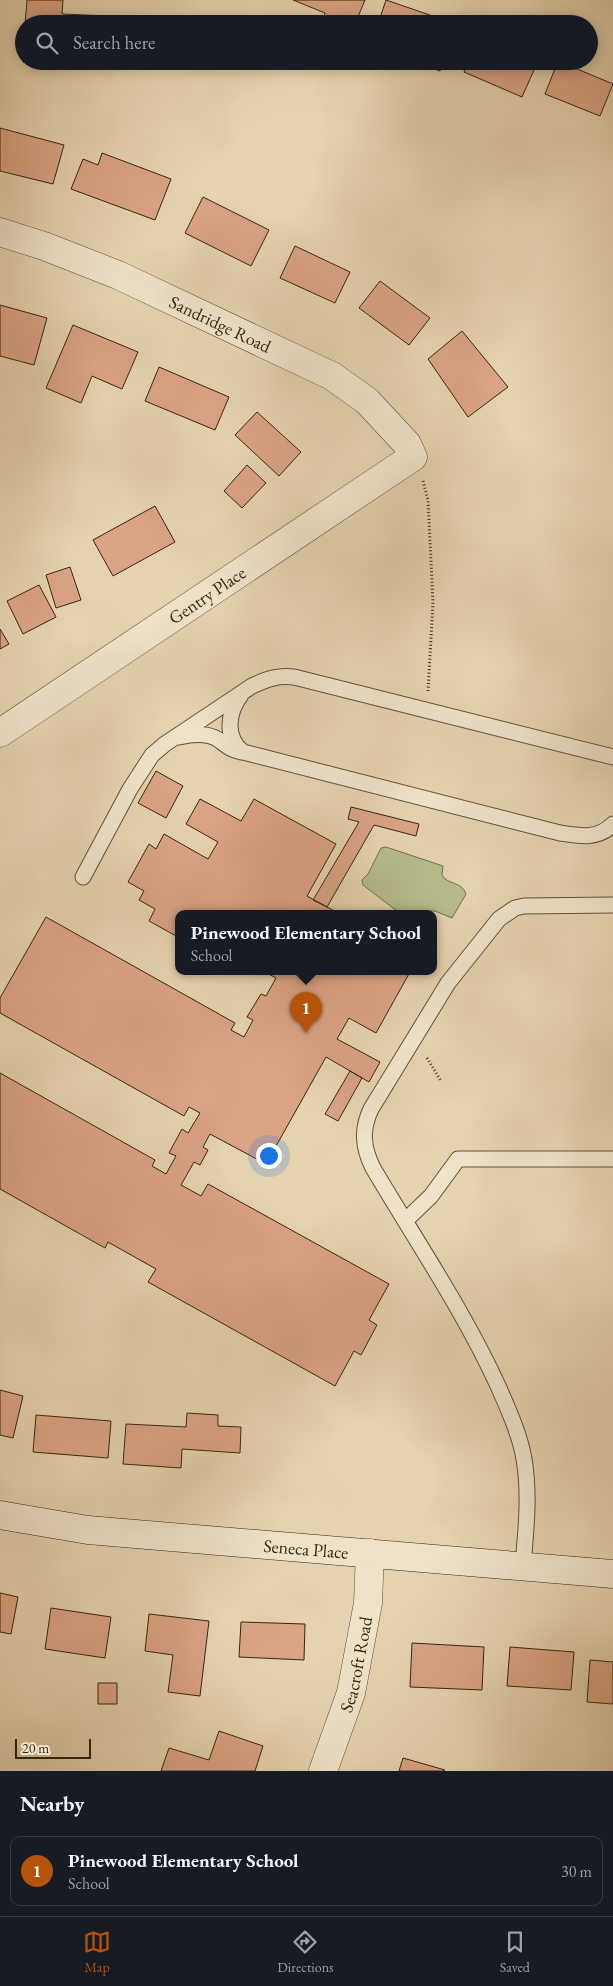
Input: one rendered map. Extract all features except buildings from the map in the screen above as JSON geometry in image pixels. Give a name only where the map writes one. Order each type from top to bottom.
[{"type":"street","name":"Sandridge Road","points":[[0,232],[44,246],[118,275],[332,376],[367,400],[407,444],[413,457]]},
{"type":"street","name":"Gentry Place","points":[[0,733],[413,457]]},
{"type":"street","name":"Seneca Place","points":[[0,1515],[88,1530],[613,1574]]},
{"type":"street","name":"Seacroft Road","points":[[323,1771],[351,1693],[368,1603],[370,1553]]},
{"type":"lane","points":[[83,877],[144,765],[152,755],[172,739],[244,691],[267,678],[280,675],[613,757]]},
{"type":"lane","points":[[243,752],[234,743],[229,724],[234,707],[244,691]]},
{"type":"lane","points":[[172,739],[188,735],[210,736],[230,749],[560,833],[591,836],[601,833],[613,824]]},
{"type":"lane","points":[[523,1565],[527,1497],[524,1458],[519,1440],[484,1356],[468,1324],[368,1158],[364,1140],[364,1128],[371,1109],[448,984],[488,932],[503,916],[514,908],[524,906],[613,905]]},
{"type":"lane","points":[[405,1221],[431,1196],[458,1160],[613,1159]]},
{"type":"path","points":[[413,457],[422,475],[428,500],[431,539],[433,603],[426,710]]},
{"type":"green space","points":[[386,847],[443,866],[442,875],[444,878],[461,887],[466,894],[452,918],[437,912],[437,910],[396,910],[363,885],[362,880],[368,874],[381,848]]},
{"type":"place","name":"Pinewood Elementary School","points":[[306,1033]]}]
